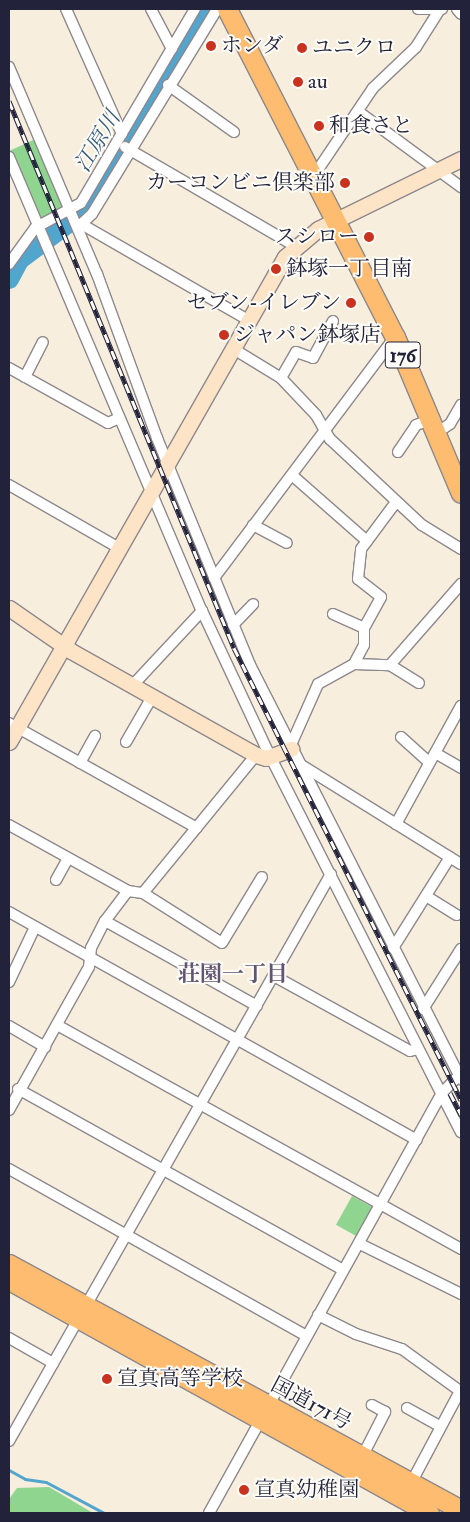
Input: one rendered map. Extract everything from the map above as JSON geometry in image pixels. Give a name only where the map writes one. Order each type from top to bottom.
[{"type":"highway","name":"176","points":[[227,9],[395,337],[435,425],[461,493]]},
{"type":"highway","name":"国道171号","points":[[9,1264],[82,1312],[264,1413],[429,1513]]},
{"type":"highway","name":"国道171号","points":[[9,1280],[82,1312]]},
{"type":"highway","name":"国道171号","points":[[264,1413],[362,1457],[461,1510]]},
{"type":"street","points":[[66,9],[120,138],[130,150],[295,246]]},
{"type":"street","points":[[151,9],[172,49]]},
{"type":"street","points":[[9,264],[35,228],[81,203],[195,9]]},
{"type":"street","points":[[81,226],[217,9]]},
{"type":"street","points":[[418,9],[441,9]]},
{"type":"street","points":[[313,177],[359,112],[373,88],[416,47],[441,9]]},
{"type":"street","points":[[457,9],[461,14]]},
{"type":"street","points":[[9,67],[71,210],[81,226],[167,463],[233,625],[278,751],[331,874],[461,1132]]},
{"type":"street","points":[[168,86],[234,132]]},
{"type":"street","points":[[359,112],[461,187]]},
{"type":"street","points":[[9,157],[35,228],[151,490],[202,611],[278,751]]},
{"type":"street","points":[[9,742],[13,725],[63,646],[248,320],[295,246],[334,221],[461,158]]},
{"type":"street","points":[[81,226],[248,320]]},
{"type":"street","points":[[282,378],[296,352],[312,358],[333,321]]},
{"type":"street","points":[[214,578],[253,525],[294,476],[395,337]]},
{"type":"street","points":[[25,377],[43,342]]},
{"type":"street","points":[[232,348],[282,378],[316,415],[325,432],[396,502],[422,525],[461,549]]},
{"type":"street","points":[[9,368],[108,422],[119,418]]},
{"type":"street","points":[[398,452],[416,425],[450,424],[461,405]]},
{"type":"street","points":[[294,476],[367,541]]},
{"type":"street","points":[[9,485],[119,548]]},
{"type":"street","points":[[143,893],[197,828],[278,751],[318,684],[354,664],[360,655],[364,628],[381,597],[358,579],[361,549],[396,502]]},
{"type":"street","points":[[253,525],[287,543]]},
{"type":"street","points":[[390,666],[461,584]]},
{"type":"street","points":[[233,625],[253,604]]},
{"type":"street","points":[[9,608],[63,646],[152,697],[278,751],[461,864]]},
{"type":"street","points":[[132,686],[202,611]]},
{"type":"street","points":[[333,614],[364,628]]},
{"type":"street","points":[[360,655],[368,666]]},
{"type":"street","points":[[354,664],[390,666],[419,683]]},
{"type":"street","points":[[126,742],[152,697]]},
{"type":"street","points":[[396,824],[429,762],[437,754],[461,706]]},
{"type":"street","points":[[13,725],[197,828]]},
{"type":"street","points":[[80,763],[94,736]]},
{"type":"street","points":[[401,738],[429,762]]},
{"type":"street","points":[[437,754],[461,768]]},
{"type":"street","points":[[208,1513],[318,1314],[381,1207],[442,1094],[461,1076],[423,1008],[299,763]]},
{"type":"street","points":[[9,825],[128,891],[143,893],[222,942],[262,876]]},
{"type":"street","points":[[393,948],[450,857]]},
{"type":"street","points":[[56,880],[68,858]]},
{"type":"street","points":[[9,1441],[331,874]]},
{"type":"street","points":[[9,1110],[13,1093],[45,1047],[89,967],[88,957],[105,920],[128,891]]},
{"type":"street","points":[[426,896],[457,915]]},
{"type":"street","points":[[9,912],[417,1140]]},
{"type":"street","points":[[105,920],[257,1006]]},
{"type":"street","points":[[9,982],[35,927]]},
{"type":"street","points":[[423,1008],[461,949]]},
{"type":"street","points":[[274,976],[410,1050],[418,1049]]},
{"type":"street","points":[[57,1025],[381,1207],[461,1249]]},
{"type":"street","points":[[9,1026],[45,1047]]},
{"type":"street","points":[[13,1093],[163,1170],[343,1270]]},
{"type":"street","points":[[9,1169],[306,1336]]},
{"type":"street","points":[[360,1244],[461,1294]]},
{"type":"street","points":[[318,1314],[356,1334],[402,1349],[460,1390],[439,1426],[411,1483]]},
{"type":"street","points":[[9,1338],[53,1363]]},
{"type":"street","points":[[362,1457],[385,1412],[372,1405]]},
{"type":"street","points":[[407,1408],[439,1426]]},
{"type":"street","points":[[9,1419],[19,1424]]},
{"type":"green space","points":[[40,137],[71,209],[35,228],[9,151]]},
{"type":"green space","points":[[352,1196],[374,1208],[358,1237],[336,1225]]},
{"type":"green space","points":[[49,1487],[93,1513],[9,1513],[9,1499],[17,1488]]},
{"type":"waterway","name":"江原川","points":[[9,279],[19,260],[83,212],[206,9]]},
{"type":"waterway","points":[[307,1326],[332,1281]]},
{"type":"waterway","points":[[9,1470],[25,1479],[46,1482],[104,1513]]},
{"type":"railway","points":[[9,101],[234,648],[461,1100]]},
{"type":"railway","points":[[450,1093],[461,1115]]},
{"type":"place","name":"ホンダ","points":[[211,46]]},
{"type":"place","name":"ユニクロ","points":[[302,48]]},
{"type":"place","name":"au","points":[[298,82]]},
{"type":"place","name":"和食さと","points":[[319,126]]},
{"type":"place","name":"カーコンビニ倶楽部","points":[[345,183]]},
{"type":"place","name":"スシロー","points":[[369,237]]},
{"type":"place","name":"鉢塚一丁目南","points":[[276,269]]},
{"type":"place","name":"セブン-イレブン","points":[[351,303]]},
{"type":"place","name":"ジャパン鉢塚店","points":[[224,335]]},
{"type":"place","name":"宣真高等学校","points":[[107,1379]]},
{"type":"place","name":"宣真幼稚園","points":[[244,1490]]},
{"type":"district","name":"荘園一丁目","points":[[233,975]]}]
